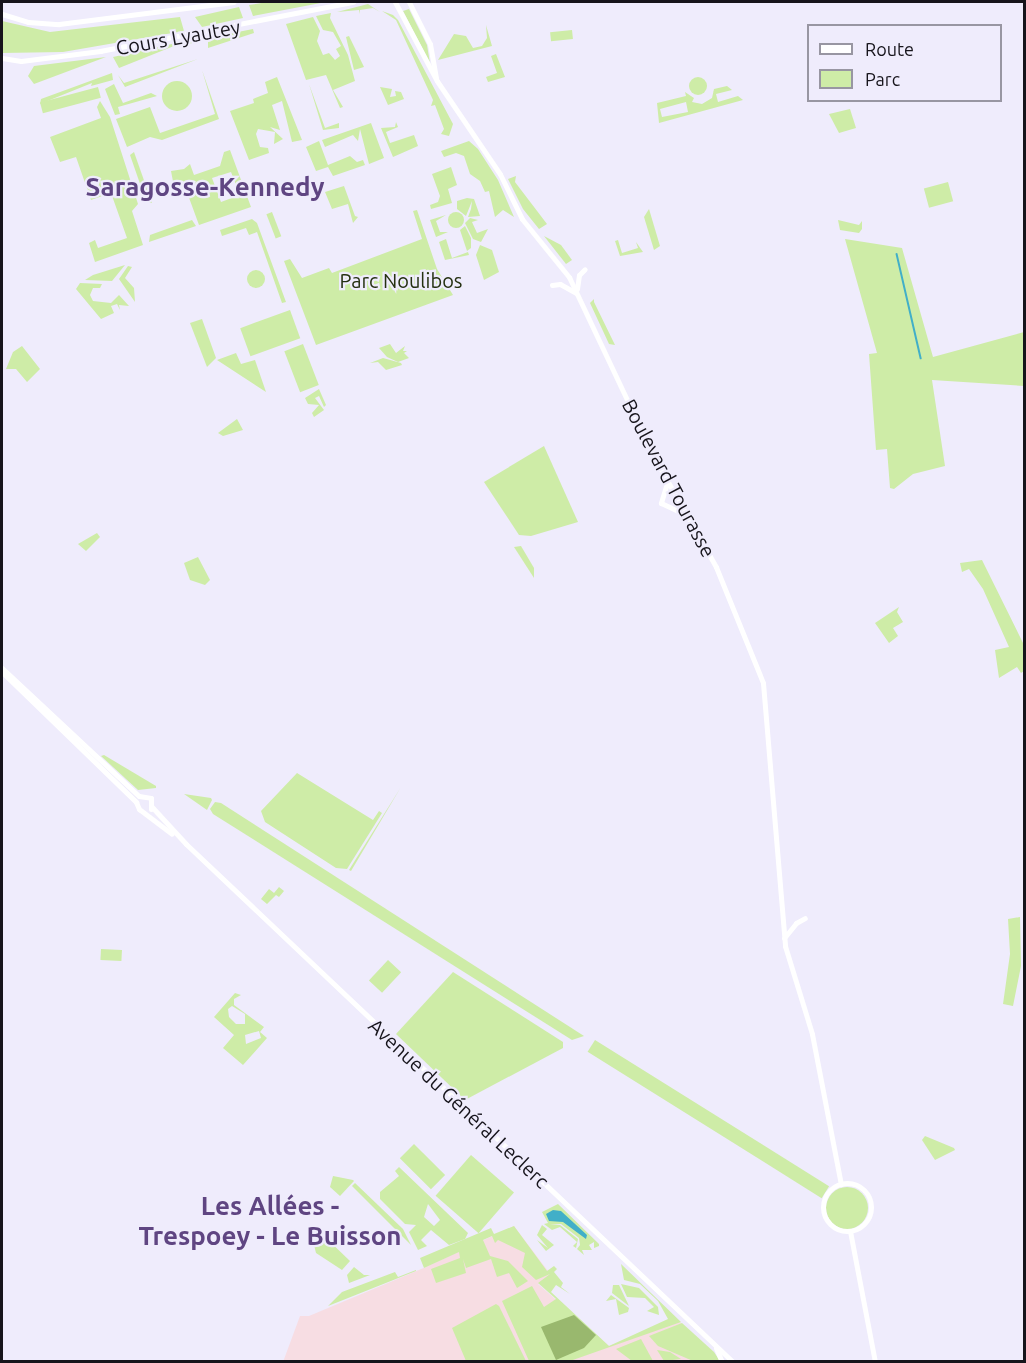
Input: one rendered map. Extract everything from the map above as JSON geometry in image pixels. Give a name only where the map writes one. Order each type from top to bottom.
[{"type":"main road","points":[[2,14],[28,22],[59,24],[234,2]]},
{"type":"main road","name":"Cours Lyautey","points":[[2,58],[21,61],[100,51],[353,2]]},
{"type":"main road","name":"Boulevard Tourasse","points":[[395,2],[437,81],[494,164],[522,219],[569,276],[667,481],[716,567],[763,683],[784,939],[812,1034],[841,1184]]},
{"type":"main road","name":"Boulevard Tourasse","points":[[409,2],[430,44],[437,81]]},
{"type":"main road","points":[[577,294],[577,281],[585,269]]},
{"type":"main road","points":[[552,285],[560,284],[577,294]]},
{"type":"main road","points":[[667,481],[661,503],[686,514]]},
{"type":"main road","points":[[2,670],[138,799],[139,809],[149,809],[150,796],[138,799]]},
{"type":"main road","name":"Avenue du Général Leclerc","points":[[149,809],[733,1362]]},
{"type":"main road","points":[[784,939],[796,923],[805,918]]},
{"type":"main road","points":[[841,1184],[859,1187],[871,1205],[867,1220],[850,1231],[831,1225],[824,1212],[827,1194],[841,1184]]},
{"type":"main road","points":[[850,1231],[875,1362]]},
{"type":"main road","points":[[714,1343],[722,1362]]},
{"type":"shaded area","points":[[514,1226],[551,1275],[538,1284],[609,1346],[677,1319],[720,1362],[283,1362],[300,1316],[309,1316],[426,1267]]},
{"type":"green space","points":[[268,2],[326,2],[253,16],[249,5]]},
{"type":"green space","points":[[368,4],[380,12],[373,8],[360,10],[359,14],[359,10],[337,12]]},
{"type":"green space","points":[[239,7],[243,18],[202,27],[195,17]]},
{"type":"green space","points":[[409,9],[427,45],[430,63],[403,11]]},
{"type":"green space","points":[[382,11],[393,15],[398,20],[453,124],[449,136],[441,134],[444,129],[435,105],[431,106],[433,100],[396,20]]},
{"type":"green space","points":[[331,13],[330,18],[348,55],[355,81],[333,90],[343,107],[340,108],[326,75],[306,80],[286,24],[313,17],[320,31],[317,41],[323,55],[329,53],[335,60],[340,56],[336,49],[341,46],[333,32],[323,30],[316,16]]},
{"type":"green space","points":[[180,17],[184,31],[63,52],[2,53],[2,21],[50,32]]},
{"type":"green space","points":[[486,25],[492,46],[438,60],[454,34],[466,36],[473,48],[482,46],[487,38]]},
{"type":"green space","points":[[253,29],[254,33],[208,48],[208,38]]},
{"type":"green space","points":[[572,30],[573,39],[551,41],[550,32]]},
{"type":"green space","points":[[349,36],[364,67],[354,70],[346,37]]},
{"type":"green space","points":[[190,40],[192,43],[185,46],[184,42],[119,68],[113,57]]},
{"type":"green space","points":[[496,54],[505,77],[488,82],[486,77],[497,73],[491,56]]},
{"type":"green space","points":[[106,57],[34,84],[28,76],[34,66]]},
{"type":"green space","points":[[198,59],[125,87],[118,75],[124,83]]},
{"type":"green space","points":[[202,70],[219,119],[162,140],[150,137],[127,147],[116,119],[150,107],[160,133],[215,114]]},
{"type":"green space","points":[[112,73],[113,80],[91,86],[92,83],[40,104],[41,99]]},
{"type":"green space","points":[[277,77],[302,140],[292,142],[282,101],[272,105],[280,130],[270,127],[283,139],[274,144],[275,132],[258,129],[256,134],[260,147],[268,148],[269,153],[249,160],[230,111],[254,103],[253,99],[268,93],[265,82]]},
{"type":"green space","points":[[698,77],[704,80],[707,86],[704,92],[698,95],[692,92],[689,86],[692,80]]},
{"type":"green space","points":[[177,81],[183,82],[191,90],[191,102],[183,110],[177,111],[171,110],[163,102],[162,96],[163,90],[171,82]]},
{"type":"green space","points":[[114,84],[123,103],[151,93],[157,96],[118,107],[120,114],[115,115],[105,89]]},
{"type":"green space","points":[[309,84],[325,128],[339,123],[339,128],[323,130]]},
{"type":"green space","points":[[727,86],[732,90],[716,94],[718,102],[738,96],[743,100],[659,123],[657,103],[686,96],[685,92],[694,98],[692,102],[702,104],[712,98],[714,89]],"holes":[[[686,102],[688,112],[662,117],[660,109]]]},
{"type":"green space","points":[[98,87],[101,98],[43,113],[40,103]]},
{"type":"green space","points":[[380,87],[392,89],[390,97],[396,96],[395,91],[401,92],[404,99],[388,105]]},
{"type":"green space","points":[[100,101],[110,117],[138,204],[132,211],[143,245],[95,262],[89,243],[95,240],[98,248],[127,238],[111,193],[91,200],[76,157],[60,162],[50,137],[101,118],[97,107]]},
{"type":"green space","points":[[850,109],[856,128],[839,133],[829,114]]},
{"type":"green space","points":[[396,122],[398,127],[386,132],[390,143],[414,135],[418,146],[393,157],[381,128],[395,127]]},
{"type":"green space","points":[[371,123],[384,158],[369,164],[360,129],[358,141],[353,135],[325,147],[322,140]]},
{"type":"green space","points":[[319,141],[328,165],[350,156],[357,162],[363,160],[365,165],[333,176],[328,167],[316,171],[306,147]]},
{"type":"green space","points":[[469,141],[478,149],[498,180],[514,217],[503,210],[495,217],[489,191],[485,192],[480,181],[470,174],[464,156],[456,153],[444,157],[441,151]]},
{"type":"green space","points":[[230,150],[251,207],[199,225],[188,195],[175,192],[171,171],[184,169],[190,164],[194,175],[220,166],[224,152]],"holes":[[[231,172],[240,195],[221,202],[212,178]]]},
{"type":"green space","points":[[134,152],[152,203],[146,201],[130,155]]},
{"type":"green space","points":[[451,167],[457,185],[448,189],[452,203],[431,209],[430,205],[438,202],[440,196],[432,174]]},
{"type":"green space","points":[[516,176],[515,182],[547,224],[539,229],[523,209],[508,179]]},
{"type":"green space","points":[[948,182],[953,201],[929,208],[924,188]]},
{"type":"green space","points":[[344,186],[355,216],[358,217],[353,223],[348,204],[332,209],[325,192]]},
{"type":"green space","points":[[467,198],[474,199],[480,216],[468,217],[472,201],[466,216],[457,209],[457,201]]},
{"type":"green space","points":[[649,209],[660,246],[654,250],[644,217]]},
{"type":"green space","name":"Parc Noulibos","points":[[417,210],[437,269],[453,295],[316,345],[284,261],[290,259],[302,278],[329,268],[332,273],[422,239],[413,211]]},
{"type":"green space","points":[[272,212],[281,236],[276,238],[266,214]]},
{"type":"green space","points":[[456,212],[464,220],[456,228],[448,220]]},
{"type":"green space","points":[[446,215],[436,221],[440,232],[448,232],[436,237],[430,220]]},
{"type":"green space","points":[[470,218],[478,220],[472,222],[477,233],[488,229],[481,242],[473,239],[465,223]]},
{"type":"green space","points":[[252,219],[257,223],[286,302],[282,303],[257,232],[249,235],[246,228],[222,236],[220,230]]},
{"type":"green space","points":[[192,220],[196,226],[149,242],[150,235]]},
{"type":"green space","points":[[838,220],[859,225],[862,221],[862,229],[859,233],[840,230]]},
{"type":"green space","points":[[465,226],[471,238],[471,248],[467,251],[460,230]]},
{"type":"green space","points":[[544,236],[561,245],[572,260],[566,264]]},
{"type":"green space","points":[[446,239],[452,258],[468,252],[469,255],[445,260],[439,242]]},
{"type":"green space","points":[[845,239],[902,248],[933,357],[1024,332],[1024,386],[932,380],[945,466],[913,474],[894,489],[890,488],[887,449],[876,450],[869,354],[877,353]]},
{"type":"green space","points":[[618,240],[622,253],[638,248],[636,242],[643,252],[620,256],[615,241]]},
{"type":"green space","points":[[480,245],[492,250],[499,272],[484,280],[476,255]]},
{"type":"green space","points":[[125,265],[112,281],[85,280],[93,275]]},
{"type":"green space","points":[[128,266],[132,267],[125,278],[134,288],[135,302],[119,279]]},
{"type":"green space","points":[[256,270],[262,273],[265,279],[262,285],[256,288],[250,285],[247,279],[250,273]]},
{"type":"green space","points":[[80,283],[102,284],[100,288],[93,288],[90,295],[93,301],[111,303],[119,295],[129,306],[119,305],[120,310],[117,304],[111,306],[114,313],[101,319],[76,289]]},
{"type":"green space","points":[[594,299],[615,345],[609,344],[590,303]]},
{"type":"green space","name":"Parc Noulibos","points":[[290,310],[300,338],[250,356],[240,328]]},
{"type":"green space","points":[[202,319],[216,358],[207,367],[190,323]]},
{"type":"green space","points":[[303,344],[319,385],[300,392],[284,351]]},
{"type":"green space","points":[[390,344],[396,353],[405,346],[403,351],[407,351],[404,353],[409,358],[398,362],[387,357],[379,348]]},
{"type":"green space","points":[[22,346],[40,369],[27,382],[16,369],[6,369],[13,352]]},
{"type":"green space","points":[[236,353],[241,364],[255,360],[266,392],[217,360]]},
{"type":"green space","points":[[383,358],[402,365],[386,370],[378,362],[370,363]]},
{"type":"green space","points":[[319,389],[326,405],[324,407],[319,396],[315,398],[324,410],[314,417],[312,413],[319,405],[308,404],[305,398]]},
{"type":"green space","points":[[237,419],[243,430],[223,436],[218,433]]},
{"type":"green space","points":[[544,446],[578,522],[531,536],[519,535],[484,482]]},
{"type":"green space","points":[[97,533],[100,537],[86,551],[78,544]]},
{"type":"green space","points":[[521,546],[534,568],[534,578],[514,547]]},
{"type":"green space","points":[[198,557],[210,580],[205,585],[190,580],[184,563]]},
{"type":"green space","points":[[982,560],[1024,645],[1024,671],[1021,673],[1017,667],[999,678],[995,650],[1009,647],[983,589],[969,569],[962,572],[960,563]]},
{"type":"green space","points":[[899,607],[897,612],[903,622],[893,628],[898,636],[889,643],[875,623]]},
{"type":"green space","points":[[104,755],[156,788],[138,790],[101,756]]},
{"type":"green space","points":[[297,773],[373,820],[379,811],[382,813],[347,869],[336,868],[265,822],[261,811]]},
{"type":"green space","points":[[401,787],[351,871],[349,870]]},
{"type":"green space","points":[[184,794],[211,798],[212,800],[207,810]]},
{"type":"green space","points":[[215,802],[221,803],[584,1036],[572,1040],[213,814],[210,809]]},
{"type":"green space","points":[[279,887],[284,891],[279,897],[276,895],[267,904],[261,899],[269,889],[274,893]]},
{"type":"green space","points":[[1020,917],[1021,966],[1013,1006],[1003,1004],[1010,954],[1008,919]]},
{"type":"green space","points":[[101,949],[122,950],[121,961],[100,960]]},
{"type":"green space","points":[[388,960],[401,972],[382,993],[369,980]]},
{"type":"green space","points":[[453,972],[563,1042],[563,1048],[465,1100],[396,1034]]},
{"type":"green space","points":[[235,993],[241,995],[234,999],[234,1005],[264,1027],[260,1032],[267,1038],[243,1065],[223,1048],[234,1035],[214,1017]],"holes":[[[232,1006],[245,1014],[245,1024],[236,1024],[229,1017],[228,1009]],[[259,1031],[261,1038],[246,1044],[245,1035]]]},
{"type":"green space","points":[[595,1040],[829,1186],[822,1198],[588,1052]]},
{"type":"green space","points":[[925,1136],[955,1150],[935,1160],[922,1140]]},
{"type":"green space","points":[[414,1144],[445,1175],[431,1189],[400,1158]]},
{"type":"green space","points":[[471,1155],[514,1192],[479,1233],[436,1196]]},
{"type":"green space","points":[[399,1167],[468,1233],[465,1239],[449,1245],[431,1230],[421,1240],[427,1246],[418,1250],[409,1232],[416,1225],[405,1224],[380,1199],[380,1192],[399,1176],[395,1171]],"holes":[[[428,1204],[440,1220],[434,1226],[424,1217]]]},
{"type":"green space","points":[[333,1176],[354,1181],[340,1196],[330,1187]]},
{"type":"green space","points":[[355,1183],[403,1229],[411,1245],[352,1186]]},
{"type":"green space","points":[[847,1187],[862,1193],[868,1208],[862,1223],[847,1229],[832,1223],[826,1208],[832,1193]]},
{"type":"green space","points":[[558,1204],[599,1246],[594,1248],[594,1242],[589,1245],[592,1250],[582,1250],[584,1255],[577,1249],[580,1245],[579,1238],[561,1224],[550,1224],[560,1225],[578,1239],[576,1248],[573,1246],[577,1242],[560,1227],[552,1230],[544,1224],[548,1223],[542,1212]]},
{"type":"green space","points":[[542,1225],[547,1229],[542,1235],[554,1245],[546,1251],[537,1240],[548,1248],[537,1235]]},
{"type":"green space","points":[[514,1226],[547,1271],[554,1266],[557,1269],[554,1272],[563,1283],[561,1287],[570,1294],[556,1285],[551,1292],[609,1346],[668,1319],[658,1301],[640,1284],[624,1280],[621,1264],[681,1322],[570,1361],[529,1361],[502,1301],[532,1286],[544,1307],[556,1299],[538,1283],[550,1274],[536,1280],[522,1267],[525,1253],[498,1240],[495,1243],[492,1236],[483,1240],[490,1256],[508,1261],[528,1281],[517,1288],[509,1273],[497,1277],[491,1259],[466,1268],[463,1259],[466,1273],[436,1283],[431,1269],[460,1258],[459,1252],[424,1268],[420,1258],[491,1228],[494,1234]]},
{"type":"green space","points":[[324,1236],[350,1261],[342,1270],[316,1253],[314,1245]]},
{"type":"green space","points":[[354,1267],[364,1275],[370,1275],[349,1283],[347,1275]]},
{"type":"green space","points":[[416,1270],[328,1306],[342,1292],[395,1272],[398,1277]]},
{"type":"green space","points":[[621,1284],[639,1288],[658,1307],[659,1315],[647,1311],[654,1307],[645,1298],[627,1297]]},
{"type":"green space","points":[[613,1285],[619,1285],[629,1306],[612,1293]]},
{"type":"green space","points":[[611,1295],[629,1308],[628,1312],[619,1315],[616,1299],[606,1301]]},
{"type":"green space","points":[[496,1304],[526,1361],[466,1361],[452,1328]]},
{"type":"green space","points":[[574,1315],[596,1335],[584,1348],[556,1360],[541,1327]]},
{"type":"green space","points":[[682,1323],[714,1352],[720,1361],[693,1361],[658,1346],[649,1336]]},
{"type":"green space","points":[[641,1339],[653,1361],[632,1361],[616,1349]]},
{"type":"green space","points":[[657,1350],[670,1352],[681,1359],[664,1361]]},
{"type":"water","points":[[553,1210],[561,1211],[587,1235],[586,1239],[563,1222],[549,1221],[546,1214]]},
{"type":"waterway","points":[[897,254],[921,358]]},
{"type":"district","name":"Saragosse-Kennedy","points":[[205,187]]},
{"type":"district","name":"Les Allées - Trespoey - Le Buisson","points":[[270,1221]]}]
